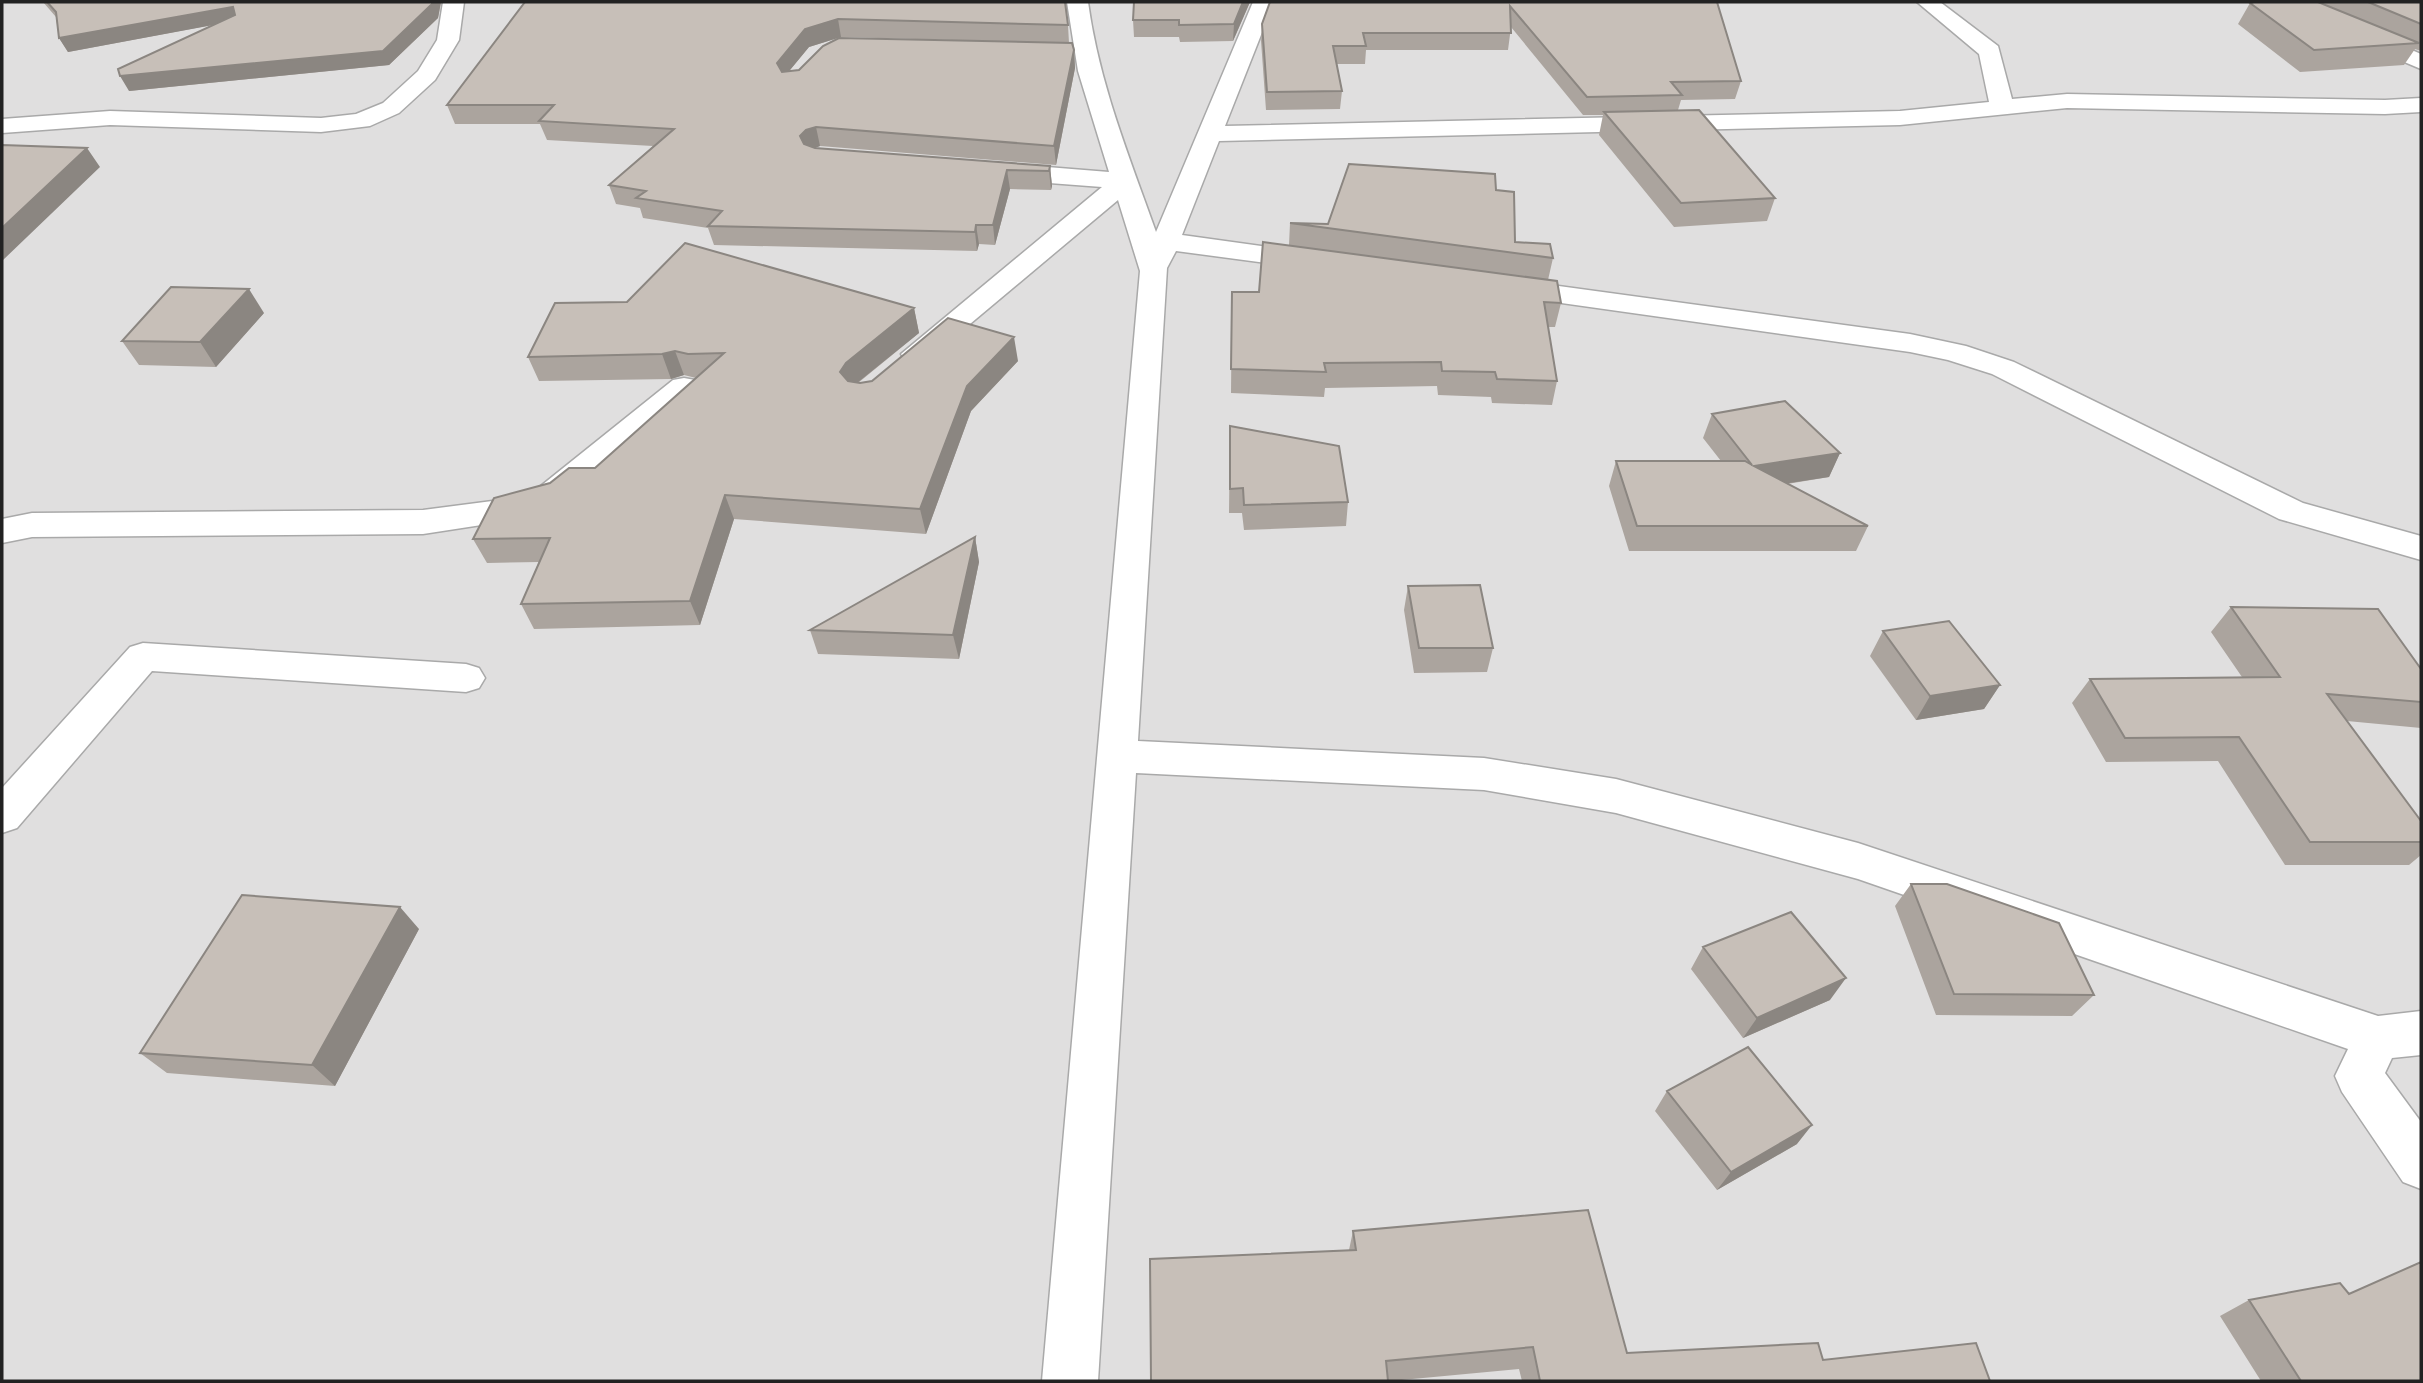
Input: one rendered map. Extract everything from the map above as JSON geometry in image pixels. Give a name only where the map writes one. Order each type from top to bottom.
[{"type":"street","points":[[2,126],[110,118],[321,125],[361,121],[391,108],[427,75],[448,40],[453,2]]},
{"type":"street","points":[[1077,2],[1073,53],[1100,114],[1141,223],[1159,256]]},
{"type":"street","points":[[1070,1381],[1117,757],[1159,256],[1263,2]]},
{"type":"street","points":[[1927,2],[1990,51],[2002,108]]},
{"type":"street","points":[[2283,2],[2421,62]]},
{"type":"street","points":[[1209,134],[1900,118],[2067,101],[2385,107],[2421,105]]},
{"type":"street","points":[[973,169],[1125,181]]},
{"type":"street","points":[[896,371],[1125,181]]},
{"type":"street","points":[[1159,256],[1343,266]]},
{"type":"street","points":[[1480,285],[1955,352],[2003,368],[2291,511],[2421,548]]},
{"type":"street","points":[[2,531],[32,525],[423,522],[501,511],[549,497],[684,387]]},
{"type":"street","points":[[2,816],[143,657],[466,678]]},
{"type":"street","points":[[1117,757],[1484,774],[1616,796],[1858,861],[2399,1036],[2359,1076],[2421,1164]]},
{"type":"shaded area","points":[[2,2],[2421,2],[2421,1381],[2,1381]]},
{"type":"building","points":[[47,2],[432,4],[383,51],[120,76],[118,69],[235,15],[233,7],[59,38],[56,12]]},
{"type":"building","points":[[525,2],[1065,2],[1068,25],[838,19],[805,29],[777,63],[782,72],[799,70],[823,46],[839,38],[1072,43],[1074,50],[1054,146],[816,127],[806,130],[800,136],[804,144],[815,148],[1050,166],[1049,171],[1007,170],[993,225],[976,225],[975,232],[708,226],[722,211],[636,198],[646,191],[609,185],[674,129],[539,121],[554,105],[447,105]]},
{"type":"building","points":[[1134,2],[1243,2],[1234,24],[1179,25],[1179,20],[1133,20]]},
{"type":"building","points":[[1270,2],[1717,2],[1741,81],[1671,82],[1682,95],[1587,97],[1510,6],[1511,33],[1363,33],[1366,46],[1333,46],[1342,91],[1267,92],[1262,24]]},
{"type":"building","points":[[2318,2],[2419,43],[2314,50],[2250,3]]},
{"type":"building","points":[[2368,2],[2421,2],[2421,24]]},
{"type":"building","points":[[1699,110],[1775,198],[1681,203],[1604,112]]},
{"type":"building","points":[[2,145],[87,148],[2,228]]},
{"type":"building","points":[[1349,164],[1495,174],[1496,190],[1514,192],[1515,242],[1550,244],[1553,258],[1290,223],[1328,224]]},
{"type":"building","points":[[1263,242],[1557,281],[1561,303],[1544,302],[1557,381],[1497,379],[1495,372],[1442,371],[1441,362],[1324,363],[1326,372],[1231,369],[1232,292],[1259,292]]},
{"type":"building","points":[[685,243],[914,308],[846,363],[840,372],[848,381],[872,381],[948,318],[1014,337],[967,386],[920,509],[725,495],[690,601],[521,604],[550,538],[473,539],[494,498],[550,483],[569,468],[595,468],[724,353],[688,354],[675,351],[662,354],[528,357],[555,303],[627,302]]},
{"type":"building","points":[[171,287],[249,289],[200,342],[122,341]]},
{"type":"building","points":[[1785,401],[1840,453],[1754,466],[1868,526],[1637,526],[1616,461],[1745,461],[1752,465],[1712,414]]},
{"type":"building","points":[[1230,426],[1339,446],[1348,502],[1244,505],[1243,488],[1230,489]]},
{"type":"building","points":[[975,537],[953,635],[810,630]]},
{"type":"building","points":[[1480,585],[1493,648],[1419,648],[1408,586]]},
{"type":"building","points":[[2231,607],[2378,609],[2421,669],[2421,702],[2327,694],[2421,821],[2421,842],[2310,842],[2239,737],[2125,738],[2090,679],[2280,677]]},
{"type":"building","points":[[1949,621],[2000,685],[1930,696],[1883,631]]},
{"type":"building","points":[[1911,884],[1947,884],[2059,923],[2094,995],[1954,994]]},
{"type":"building","points":[[242,895],[400,907],[312,1065],[140,1053]]},
{"type":"building","points":[[1791,912],[1846,978],[1757,1018],[1703,947]]},
{"type":"building","points":[[1748,1047],[1812,1125],[1731,1172],[1667,1091]]},
{"type":"building","points":[[1588,1210],[1627,1353],[1818,1343],[1823,1360],[1976,1343],[1990,1381],[1540,1381],[1533,1347],[1386,1361],[1388,1381],[1151,1381],[1150,1259],[1356,1250],[1353,1231]]},
{"type":"building","points":[[2421,1262],[2421,1381],[2301,1381],[2249,1300],[2340,1283],[2349,1294]]}]
